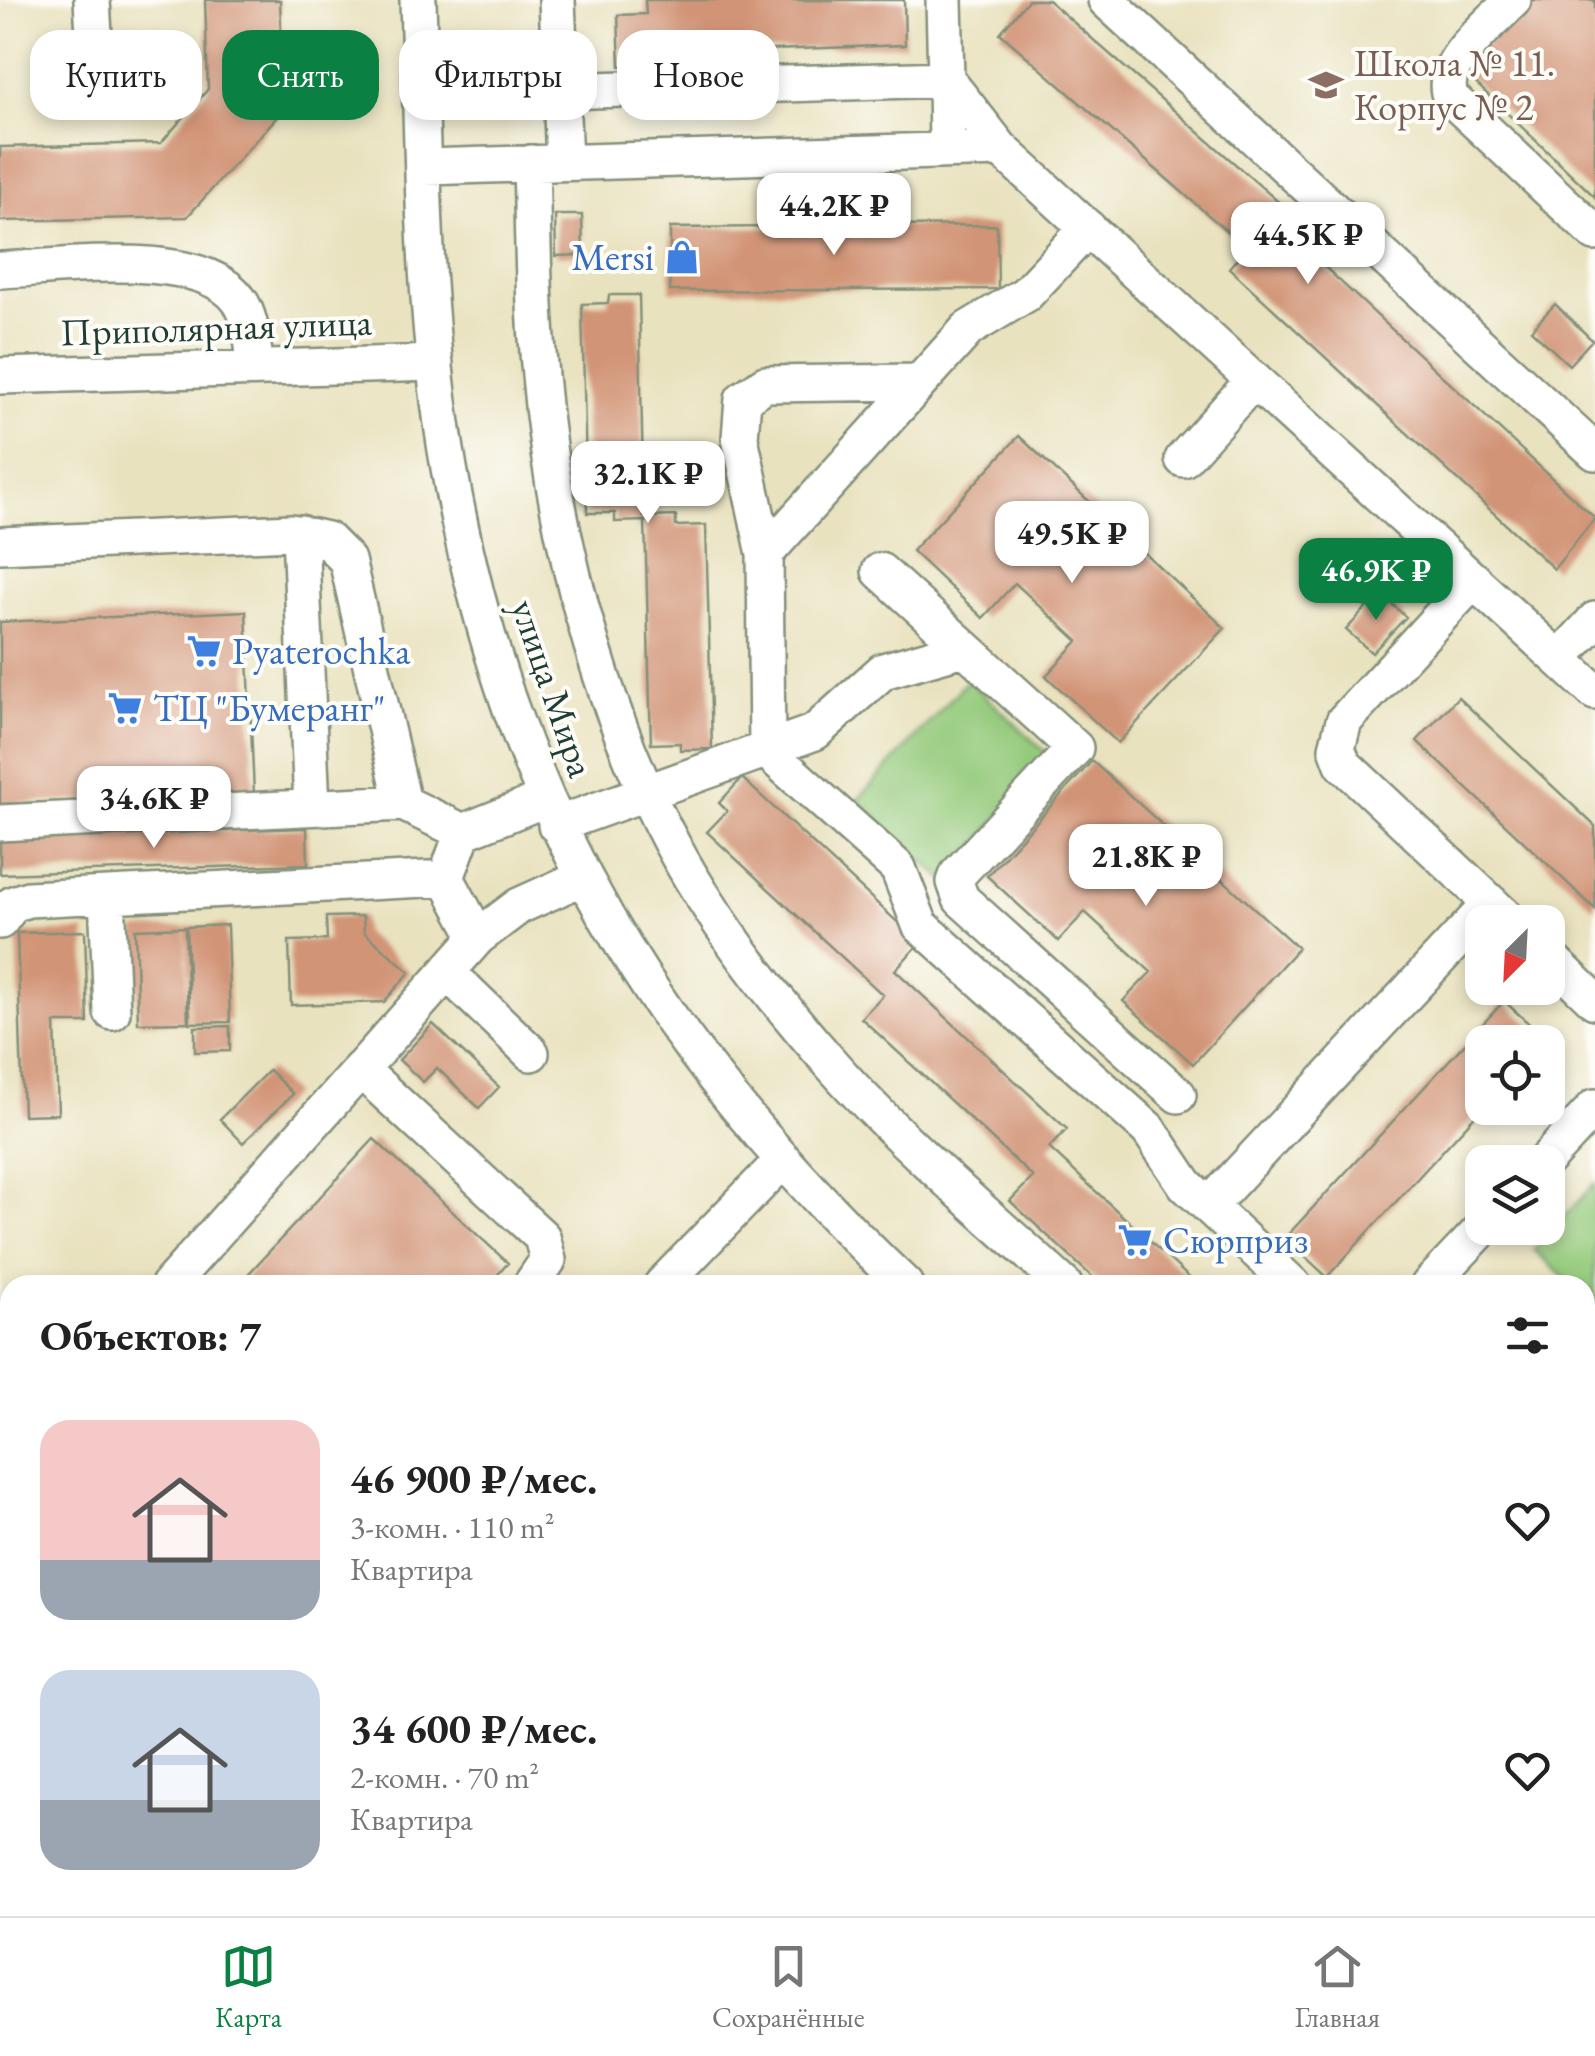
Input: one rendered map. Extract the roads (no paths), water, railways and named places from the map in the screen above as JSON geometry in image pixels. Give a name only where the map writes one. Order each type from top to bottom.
[{"type":"street","points":[[92,0],[94,30]]},
{"type":"street","name":"улица Мира","points":[[418,0],[435,362],[448,467],[468,561],[509,706],[581,878],[659,1006],[708,1074],[891,1275]]},
{"type":"street","points":[[557,0],[558,30]]},
{"type":"street","points":[[944,0],[947,150]]},
{"type":"street","points":[[1106,0],[1595,452]]},
{"type":"street","points":[[1513,0],[1450,70],[1446,89],[1595,233]]},
{"type":"street","points":[[597,90],[946,79]]},
{"type":"street","points":[[946,79],[1001,148],[1595,692]]},
{"type":"street","points":[[556,120],[548,163],[540,376],[553,470],[594,644],[648,793],[698,890],[764,982],[835,1069],[1053,1275]]},
{"type":"street","points":[[425,168],[1001,148]]},
{"type":"street","points":[[765,554],[968,329],[1026,294],[1088,228]]},
{"type":"street","points":[[0,270],[151,266],[211,276],[241,303],[256,367]]},
{"type":"street","name":"Приполярная улица","points":[[0,376],[435,362]]},
{"type":"street","points":[[1183,459],[1254,380]]},
{"type":"street","points":[[918,382],[765,384],[743,398],[740,438],[765,554],[766,751],[898,868],[920,924],[1149,1130],[1186,1185],[1282,1275]]},
{"type":"street","points":[[300,533],[312,807]]},
{"type":"street","points":[[0,545],[300,533],[327,540],[346,560],[403,803]]},
{"type":"street","points":[[880,571],[1075,748],[958,874],[956,890],[1178,1095]]},
{"type":"street","points":[[1474,580],[1344,722],[1336,748],[1343,764],[1493,905]]},
{"type":"street","points":[[1559,659],[1595,620]]},
{"type":"street","points":[[0,823],[403,803],[463,832],[648,793],[766,751],[826,724],[883,670],[964,648]]},
{"type":"street","points":[[463,832],[446,878],[478,937]]},
{"type":"street","points":[[0,920],[13,904],[28,900],[446,878]]},
{"type":"street","points":[[178,1275],[478,937],[519,906],[581,878]]},
{"type":"street","points":[[107,896],[112,1012]]},
{"type":"street","points":[[1209,1206],[1465,949]]},
{"type":"street","points":[[447,972],[531,1054]]},
{"type":"street","points":[[1565,972],[1595,1001]]},
{"type":"street","points":[[1038,1030],[1069,997]]},
{"type":"street","points":[[360,1070],[542,1236],[548,1260],[538,1275]]},
{"type":"street","points":[[1560,1145],[1595,1107]]},
{"type":"street","points":[[672,1275],[783,1160]]},
{"type":"street","points":[[1446,1275],[1470,1245]]},
{"type":"place","name":"Школа № 11. Корпус № 2","points":[[1326,85]]},
{"type":"place","name":"Mersi","points":[[682,257]]},
{"type":"place","name":"Pyaterochka","points":[[204,651]]},
{"type":"place","name":"ТЦ \"Бумеранг\"","points":[[125,708]]},
{"type":"place","name":"Сюрприз","points":[[1135,1240]]}]
